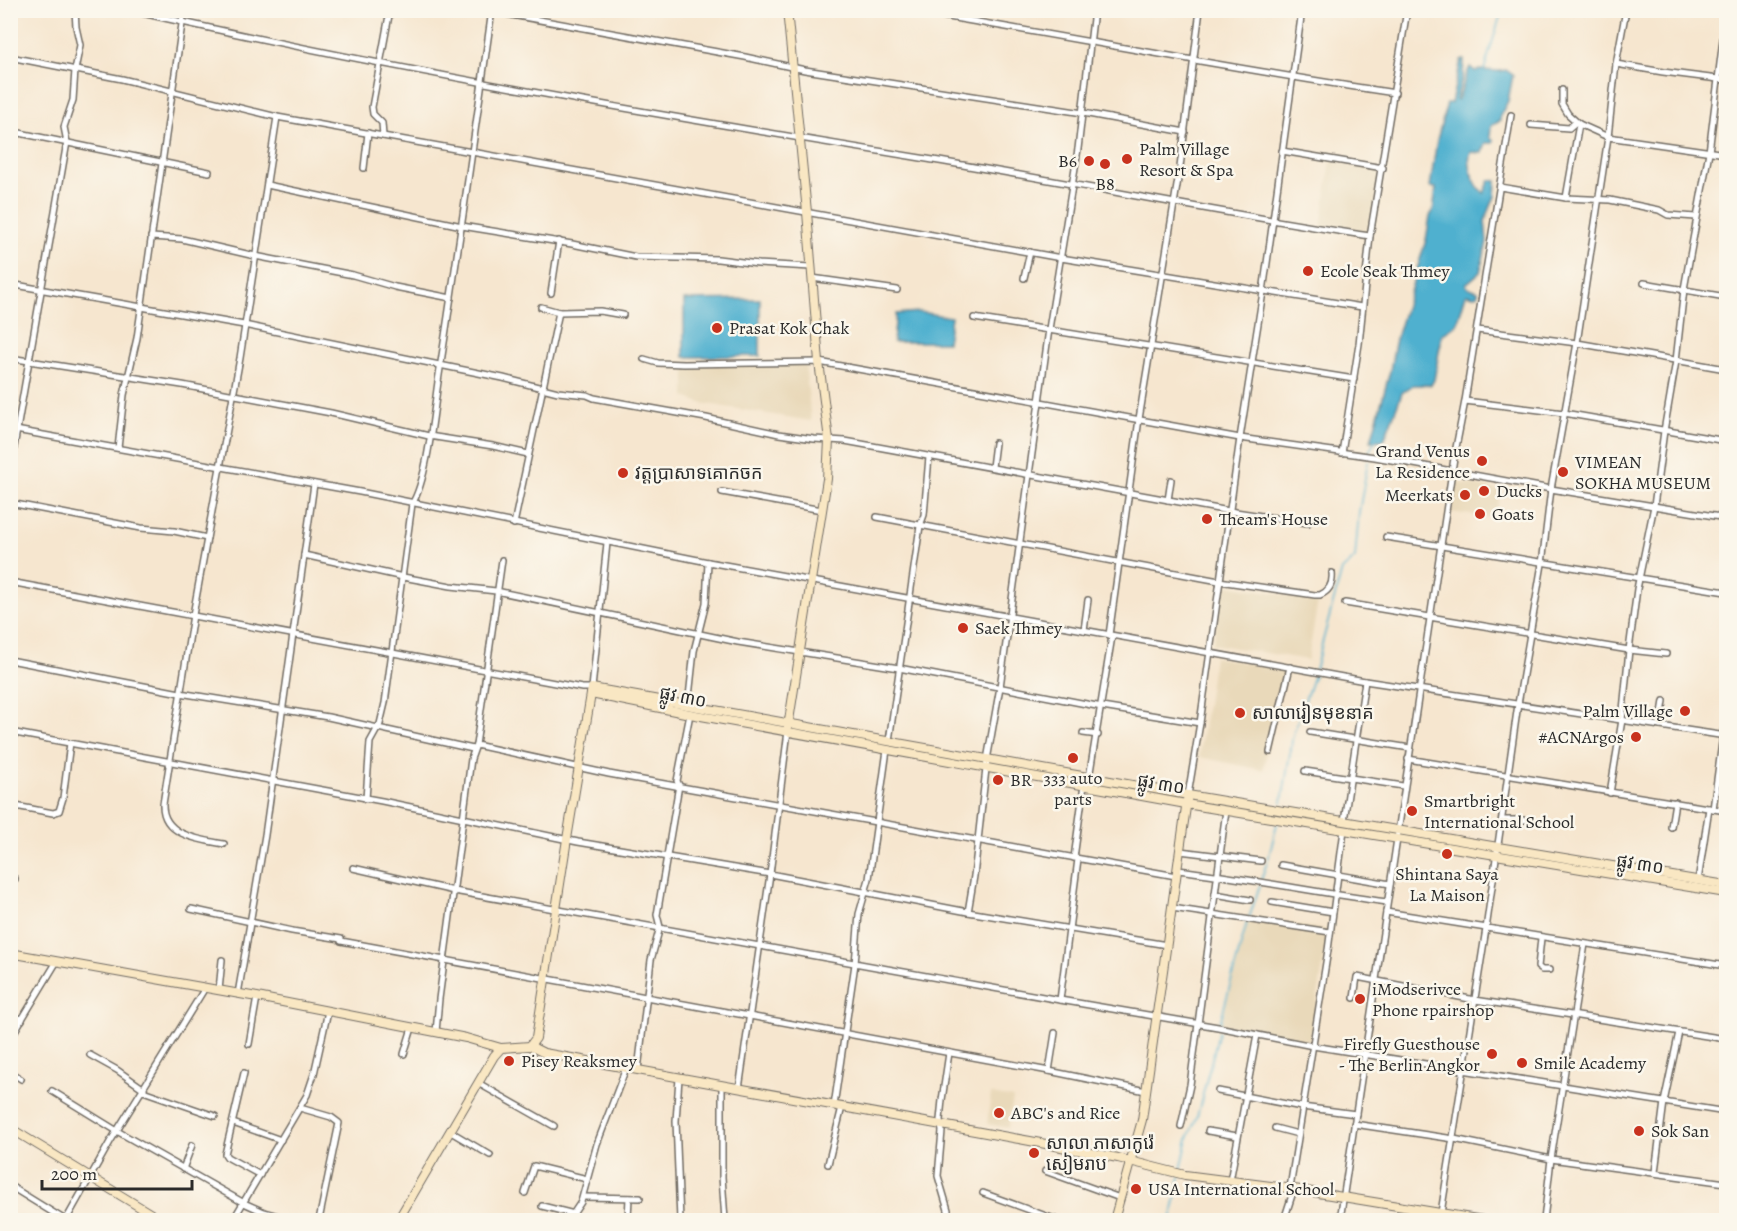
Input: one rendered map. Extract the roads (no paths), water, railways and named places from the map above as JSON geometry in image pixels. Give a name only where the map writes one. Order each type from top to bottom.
[{"type":"street","points":[[10,470],[19,431],[67,142],[64,127],[73,100],[75,70],[80,45],[75,10]]},
{"type":"street","points":[[129,10],[380,64],[800,139],[936,160],[1370,236]]},
{"type":"street","points":[[118,448],[124,395],[133,360],[152,237],[184,10]]},
{"type":"street","points":[[383,136],[382,123],[373,114],[372,107],[390,10]]},
{"type":"street","points":[[484,10],[792,67],[1083,112],[1185,132]]},
{"type":"street","points":[[739,1089],[748,1015],[771,874],[788,728],[827,479],[829,440],[815,362],[807,212],[788,10]]},
{"type":"street","points":[[907,10],[1293,78],[1395,93]]},
{"type":"street","points":[[968,912],[986,764],[1000,687],[1049,329],[1083,112],[1095,10]]},
{"type":"street","points":[[1060,1000],[1076,858],[1087,781],[1098,735],[1128,491],[1185,132],[1200,10]]},
{"type":"street","points":[[1114,1221],[1142,1120],[1302,10]]},
{"type":"street","points":[[1342,453],[1354,379],[1370,236],[1383,168],[1407,10]]},
{"type":"street","points":[[1441,1213],[1465,1069],[1529,633],[1542,564],[1551,489],[1577,343],[1608,137],[1616,64],[1626,10]]},
{"type":"street","points":[[366,799],[369,749],[385,703],[412,504],[418,491],[429,436],[462,226],[492,11]]},
{"type":"street","points":[[1610,793],[1622,720],[1629,650],[1676,361],[1684,289],[1708,152],[1726,15]]},
{"type":"street","points":[[10,57],[172,91],[277,117],[1061,258],[1362,308]]},
{"type":"street","points":[[1616,64],[1726,80]]},
{"type":"street","points":[[1562,90],[1562,104],[1568,114],[1578,123],[1608,137],[1726,154]]},
{"type":"street","points":[[1340,1221],[1403,786],[1511,115]]},
{"type":"street","points":[[224,844],[182,835],[169,822],[163,809],[180,693],[244,326],[277,117]]},
{"type":"street","points":[[1531,125],[1569,128],[1578,123]]},
{"type":"street","points":[[1566,198],[1578,123]]},
{"type":"street","points":[[10,131],[209,172]]},
{"type":"street","points":[[364,168],[368,133]]},
{"type":"street","points":[[1282,151],[1383,168]]},
{"type":"street","points":[[267,185],[462,226],[559,241],[636,257],[718,259],[811,267]]},
{"type":"street","points":[[1500,187],[1587,201],[1598,198],[1659,210],[1668,215],[1696,217]]},
{"type":"street","points":[[152,237],[182,239],[255,256],[341,272],[395,287],[451,298]]},
{"type":"street","points":[[551,293],[559,241]]},
{"type":"street","points":[[1024,278],[1030,252]]},
{"type":"street","points":[[812,278],[897,290]]},
{"type":"street","points":[[1644,283],[1726,297]]},
{"type":"street","points":[[10,285],[244,326],[779,434],[992,467],[1229,511],[1308,523]]},
{"type":"street","points":[[541,307],[559,312],[600,311],[623,315]]},
{"type":"street","points":[[514,524],[559,312]]},
{"type":"street","points":[[974,318],[1354,379]]},
{"type":"street","points":[[1477,330],[1577,343],[1726,369]]},
{"type":"street","points":[[10,358],[331,413],[429,436],[528,454]]},
{"type":"street","points":[[644,359],[658,363],[684,364],[815,362],[1239,438],[1375,457],[1726,518]]},
{"type":"street","points":[[1466,401],[1564,413],[1726,441]]},
{"type":"street","points":[[10,429],[314,484],[708,562],[1365,681],[1725,735]]},
{"type":"street","points":[[992,467],[996,443]]},
{"type":"street","points":[[828,1164],[838,1107],[844,1034],[855,964],[859,914],[866,891],[920,526],[924,514],[928,457]]},
{"type":"street","points":[[1168,500],[1171,480]]},
{"type":"street","points":[[238,994],[259,875],[314,484]]},
{"type":"street","points":[[722,492],[822,510]]},
{"type":"street","points":[[10,503],[141,528],[207,537]]},
{"type":"street","points":[[877,518],[1219,581],[1320,596],[1332,581],[1332,573]]},
{"type":"street","points":[[1386,537],[1726,592]]},
{"type":"street","points":[[530,1046],[538,1033],[592,691],[607,543]]},
{"type":"street","points":[[304,555],[403,577],[496,591],[738,642],[899,668],[1102,707],[1200,723]]},
{"type":"street","points":[[436,1032],[464,818],[502,560]]},
{"type":"street","points":[[638,1070],[651,960],[660,927],[657,915],[679,785],[677,781],[689,710],[694,651],[706,603],[708,562]]},
{"type":"street","points":[[10,582],[592,691]]},
{"type":"street","points":[[1084,630],[1088,600]]},
{"type":"street","points":[[1345,603],[1629,650],[1666,654]]},
{"type":"street","points":[[10,660],[180,693],[282,709],[579,768],[978,841],[1076,858],[1177,873],[1217,875],[1336,896],[1387,902]]},
{"type":"street","points":[[1270,752],[1290,667]]},
{"type":"street","points":[[1284,1221],[1292,1189],[1302,1107],[1336,896],[1350,778],[1365,681]]},
{"type":"street","name":"ផ្លូវ ៣០","points":[[592,691],[986,764],[1344,826],[1396,839],[1498,851]]},
{"type":"street","points":[[1660,726],[1664,701]]},
{"type":"street","points":[[1698,884],[1725,735],[1726,713]]},
{"type":"street","points":[[10,732],[271,780],[567,839],[866,891],[968,912],[1167,945]]},
{"type":"street","points":[[1310,732],[1410,748]]},
{"type":"street","points":[[1083,733],[1098,735]]},
{"type":"street","points":[[10,805],[53,813],[59,811],[63,798],[70,743]]},
{"type":"street","points":[[1408,759],[1726,811]]},
{"type":"street","points":[[1305,771],[1403,786]]},
{"type":"street","name":"ផ្លូវ ៣០","points":[[1187,800],[1226,810],[1344,826],[1398,830],[1498,851],[1698,884],[1726,885]]},
{"type":"street","points":[[1671,826],[1675,802]]},
{"type":"street","points":[[1181,1126],[1190,1085],[1226,810]]},
{"type":"street","points":[[1502,820],[1525,820]]},
{"type":"street","points":[[1180,851],[1261,861]]},
{"type":"street","points":[[1281,865],[1390,884]]},
{"type":"street","points":[[353,868],[454,891],[1313,1046],[1726,1112]]},
{"type":"street","name":"ផ្លូវ ៣០","points":[[1698,884],[1726,893]]},
{"type":"street","points":[[1215,894],[1250,900]]},
{"type":"street","points":[[1272,902],[1333,912]]},
{"type":"street","points":[[1172,908],[1330,932]]},
{"type":"street","points":[[191,909],[292,931],[1146,1091]]},
{"type":"street","points":[[1386,912],[1726,966]]},
{"type":"street","points":[[1541,938],[1538,967],[1542,970],[1549,970]]},
{"type":"street","points":[[1544,1221],[1551,1159],[1585,945]]},
{"type":"street","points":[[10,953],[257,997],[436,1032],[501,1048],[530,1046],[544,1053],[1052,1145],[1185,1175],[1344,1197],[1483,1221]]},
{"type":"street","points":[[219,990],[222,960]]},
{"type":"street","points":[[10,1038],[56,963]]},
{"type":"street","points":[[1354,998],[1357,977],[1475,1000],[1726,1039]]},
{"type":"street","points":[[10,1186],[65,1221],[205,988]]},
{"type":"street","points":[[249,1044],[257,997]]},
{"type":"street","points":[[233,1221],[300,1108],[312,1080],[328,1011]]},
{"type":"street","points":[[10,1014],[22,1020]]},
{"type":"street","points":[[404,1054],[412,1028]]},
{"type":"street","points":[[1655,1172],[1664,1102],[1679,1032]]},
{"type":"street","points":[[1048,1071],[1055,1033]]},
{"type":"street","points":[[1230,1181],[1257,1035]]},
{"type":"street","points":[[398,1221],[494,1056],[501,1048]]},
{"type":"street","points":[[948,1221],[948,1210],[938,1176],[942,1126],[940,1120],[950,1053]]},
{"type":"street","points":[[90,1055],[117,1070],[143,1090],[215,1116]]},
{"type":"street","points":[[570,1221],[583,1197],[597,1144],[626,1068]]},
{"type":"street","points":[[10,1072],[21,1079]]},
{"type":"street","points":[[244,1072],[225,1155],[260,1175]]},
{"type":"street","points":[[679,1078],[676,1121],[680,1221]]},
{"type":"street","points":[[478,1083],[554,1126]]},
{"type":"street","points":[[722,1086],[724,1221]]},
{"type":"street","points":[[51,1091],[244,1203],[293,1221]]},
{"type":"street","points":[[1218,1091],[1302,1107],[1356,1114]]},
{"type":"street","points":[[300,1108],[331,1117],[339,1123],[320,1221]]},
{"type":"street","points":[[233,1123],[281,1140]]},
{"type":"street","points":[[1354,1124],[1454,1139],[1551,1159],[1726,1183]]},
{"type":"street","points":[[10,1128],[161,1221]]},
{"type":"street","points":[[1275,1128],[1298,1134]]},
{"type":"street","points":[[1208,1131],[1237,1136]]},
{"type":"street","points":[[451,1132],[490,1155]]},
{"type":"street","points":[[183,1169],[192,1145]]},
{"type":"street","points":[[525,1194],[535,1166],[587,1179]]},
{"type":"street","points":[[1045,1171],[1120,1198]]},
{"type":"street","points":[[983,1193],[1057,1221]]},
{"type":"street","points":[[583,1197],[640,1198]]},
{"type":"street","points":[[606,1221],[628,1218],[628,1198]]},
{"type":"street","points":[[542,1206],[574,1214]]},
{"type":"water","points":[[1461,60],[1464,60],[1463,76],[1456,100],[1458,100],[1470,67],[1475,71],[1506,70],[1513,75],[1508,101],[1500,116],[1500,121],[1491,126],[1490,138],[1494,141],[1493,143],[1486,143],[1482,153],[1471,152],[1470,156],[1472,174],[1480,190],[1484,193],[1490,180],[1496,181],[1495,196],[1485,221],[1487,242],[1480,272],[1466,284],[1467,287],[1478,291],[1478,295],[1466,294],[1457,324],[1442,335],[1434,380],[1431,385],[1413,385],[1402,393],[1384,440],[1371,441],[1390,371],[1396,338],[1433,211],[1436,188],[1430,187],[1437,140],[1447,103],[1451,103]]},
{"type":"water","points":[[760,299],[760,356],[684,357],[684,300]]},
{"type":"water","points":[[919,312],[951,317],[947,342],[893,342],[896,314]]},
{"type":"waterway","points":[[1484,70],[1502,10]]},
{"type":"waterway","points":[[1369,452],[1375,440]]},
{"type":"waterway","points":[[1282,802],[1293,735],[1313,677],[1342,570],[1355,558],[1359,512],[1368,461]]},
{"type":"waterway","points":[[1261,880],[1277,824]]},
{"type":"waterway","points":[[1249,918],[1260,885]]},
{"type":"waterway","points":[[1220,1023],[1247,922]]},
{"type":"waterway","points":[[1181,1170],[1219,1032]]},
{"type":"waterway","points":[[1171,1220],[1180,1177]]},
{"type":"place","name":"Palm Village Resort & Spa","points":[[1127,159]]},
{"type":"place","name":"B6","points":[[1089,161]]},
{"type":"place","name":"B8","points":[[1105,164]]},
{"type":"place","name":"Ecole Seak Thmey","points":[[1308,271]]},
{"type":"place","name":"Prasat Kok Chak","points":[[717,328]]},
{"type":"place","name":"Grand Venus La Residence","points":[[1482,461]]},
{"type":"place","name":"VIMEAN SOKHA MUSEUM","points":[[1563,472]]},
{"type":"place","name":"វត្តប្រាសាទគោកចក","points":[[623,473]]},
{"type":"place","name":"Ducks","points":[[1484,491]]},
{"type":"place","name":"Meerkats","points":[[1465,495]]},
{"type":"place","name":"Goats","points":[[1480,514]]},
{"type":"place","name":"Theam's House","points":[[1207,519]]},
{"type":"place","name":"Saek Thmey","points":[[963,628]]},
{"type":"place","name":"Palm Village","points":[[1685,711]]},
{"type":"place","name":"សាលារៀនមុខនាគ","points":[[1240,713]]},
{"type":"place","name":"#ACNArgos","points":[[1636,737]]},
{"type":"place","name":"333 auto parts","points":[[1073,758]]},
{"type":"place","name":"BR","points":[[998,780]]},
{"type":"place","name":"Smartbright International School","points":[[1412,811]]},
{"type":"place","name":"Shintana Saya La Maison","points":[[1447,854]]},
{"type":"place","name":"iModserivce Phone rpairshop","points":[[1360,999]]},
{"type":"place","name":"Firefly Guesthouse - The Berlin Angkor","points":[[1492,1054]]},
{"type":"place","name":"Pisey Reaksmey","points":[[509,1061]]},
{"type":"place","name":"Smile Academy","points":[[1522,1063]]},
{"type":"place","name":"ABC's and Rice","points":[[999,1113]]},
{"type":"place","name":"Sok San","points":[[1639,1131]]},
{"type":"place","name":"សាលា ភាសាកូរ៉េ សៀមរាប","points":[[1034,1153]]},
{"type":"place","name":"USA International School","points":[[1136,1189]]}]
